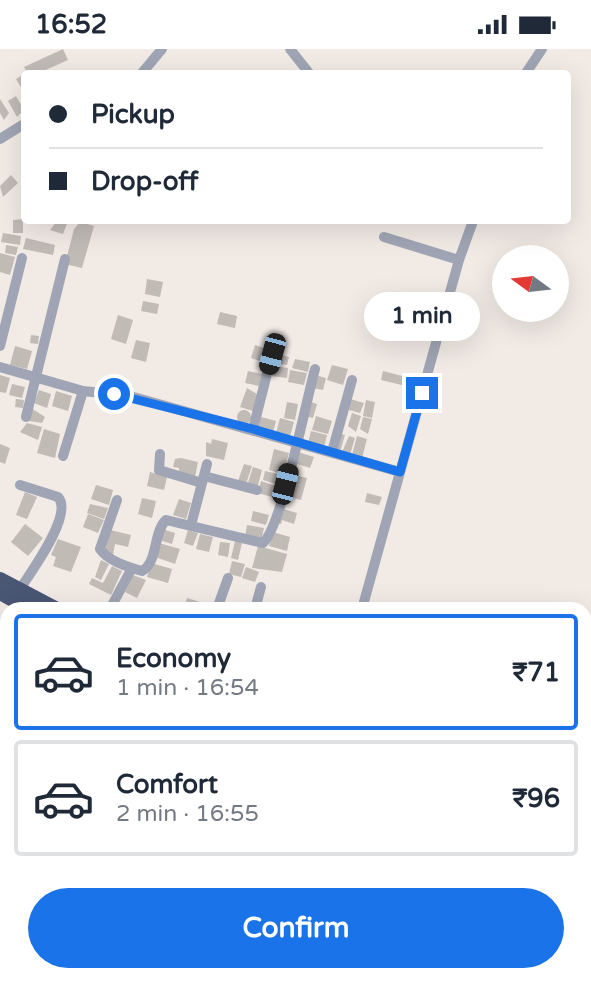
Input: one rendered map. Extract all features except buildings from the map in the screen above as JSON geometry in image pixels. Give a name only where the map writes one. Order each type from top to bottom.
[{"type":"highway","points":[[0,579],[44,602]]},
{"type":"highway","points":[[0,593],[16,602]]},
{"type":"street","points":[[144,70],[162,49]]},
{"type":"street","points":[[290,49],[307,70]]},
{"type":"street","points":[[528,70],[542,49]]},
{"type":"street","points":[[0,139],[21,126]]},
{"type":"street","points":[[364,602],[459,260],[472,224]]},
{"type":"street","points":[[384,237],[459,260]]},
{"type":"street","points":[[0,346],[22,258]]},
{"type":"street","points":[[26,417],[65,259]]},
{"type":"street","points":[[253,429],[272,354]]},
{"type":"street","points":[[0,367],[83,391],[130,396],[400,472]]},
{"type":"street","points":[[117,500],[100,549],[107,557],[142,571],[148,567],[163,521],[191,525],[255,543],[265,541],[273,526],[314,369]]},
{"type":"street","points":[[332,452],[352,380]]},
{"type":"street","points":[[63,456],[83,391]]},
{"type":"street","points":[[160,454],[159,470],[257,491]]},
{"type":"street","points":[[191,525],[207,464]]},
{"type":"street","points":[[20,485],[58,497],[62,501],[62,513],[20,589]]},
{"type":"street","points":[[114,602],[132,568]]},
{"type":"street","points":[[219,602],[228,578]]},
{"type":"street","points":[[257,602],[261,587]]},
{"type":"route","points":[[114,394],[253,429],[400,472],[422,393]]}]
